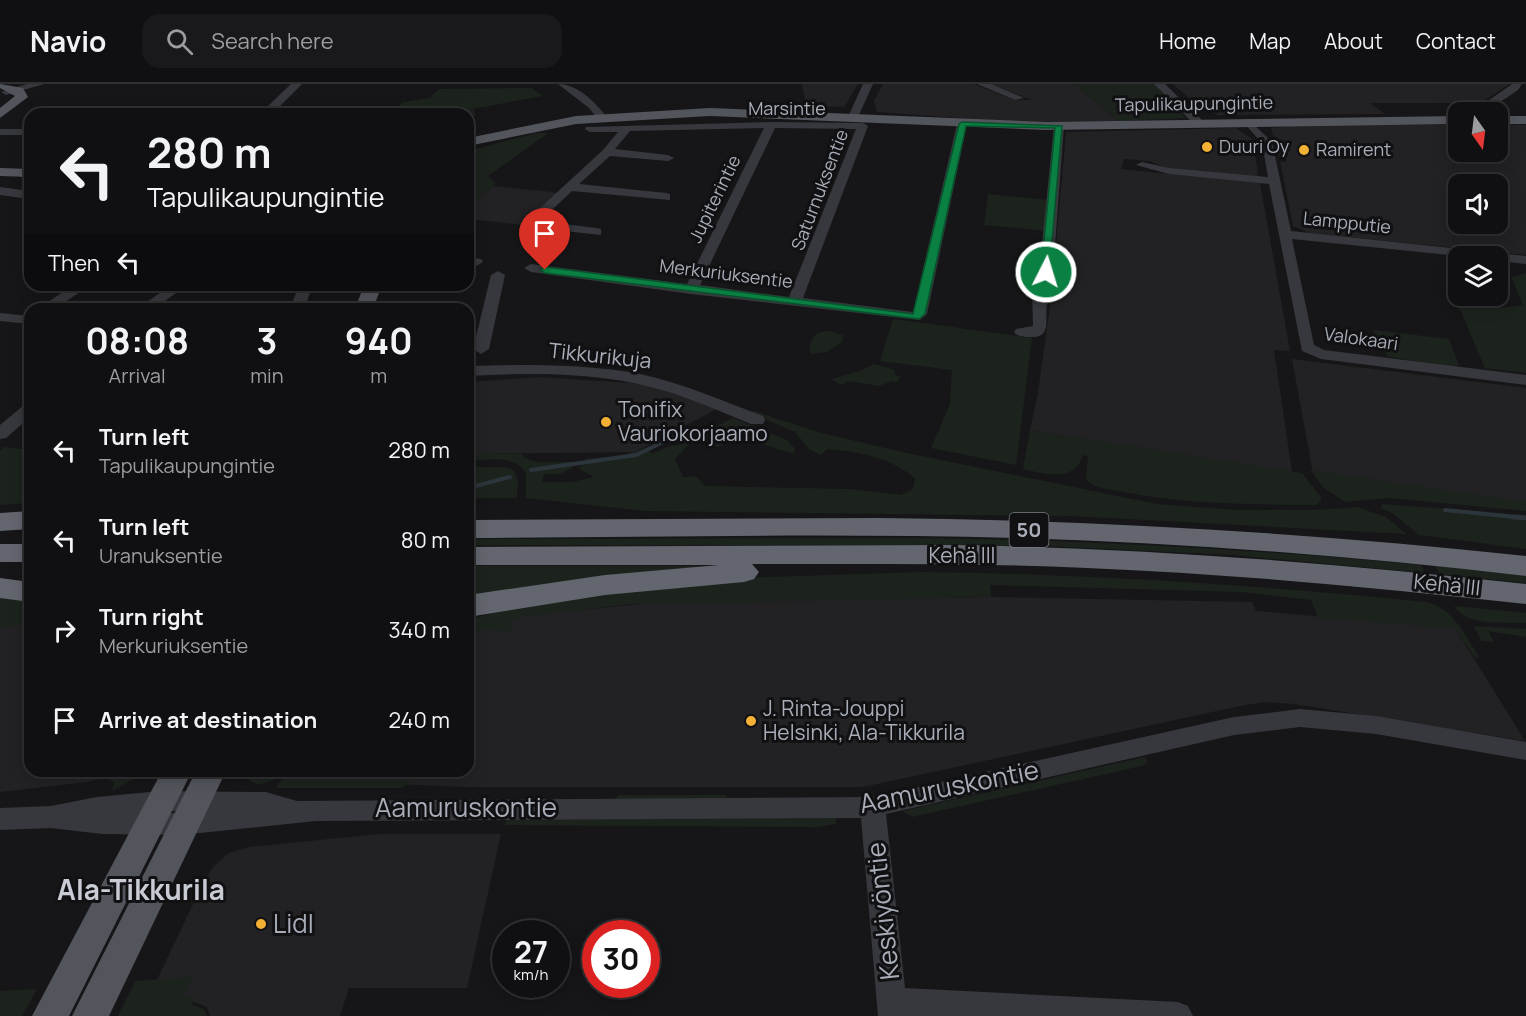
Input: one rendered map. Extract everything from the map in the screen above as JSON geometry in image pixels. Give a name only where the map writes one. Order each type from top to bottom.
[{"type":"highway","points":[[474,510],[614,516],[673,528]]},
{"type":"highway","points":[[0,522],[24,520]]},
{"type":"highway","name":"Kehä III","points":[[474,530],[673,528],[1091,532],[1383,551],[1526,566]]},
{"type":"highway","points":[[0,531],[24,531]]},
{"type":"highway","points":[[1383,551],[1526,555]]},
{"type":"highway","points":[[0,554],[24,553]]},
{"type":"highway","name":"Kehä III","points":[[474,556],[1022,556],[1262,568],[1526,594]]},
{"type":"highway","points":[[474,605],[605,585],[728,573],[1022,556]]},
{"type":"highway","points":[[0,588],[24,591]]},
{"type":"main road","points":[[0,108],[9,100],[5,89]]},
{"type":"main road","points":[[0,114],[21,98],[21,93],[5,89]]},
{"type":"main road","name":"Tapulikaupungintie","points":[[474,142],[540,126],[603,118],[710,112],[962,124],[1059,126],[1448,120]]},
{"type":"main road","points":[[1508,118],[1526,120]]},
{"type":"main road","points":[[5,171],[24,173]]},
{"type":"main road","points":[[50,1016],[174,777]]},
{"type":"main road","points":[[90,1016],[208,777]]},
{"type":"street","points":[[5,89],[39,84]]},
{"type":"street","points":[[272,108],[297,84]]},
{"type":"street","points":[[565,84],[593,106],[603,118]]},
{"type":"street","name":"Saturnuksentie","points":[[794,302],[860,138],[856,119],[868,84]]},
{"type":"street","points":[[982,84],[1019,98]]},
{"type":"street","points":[[1159,84],[1199,123]]},
{"type":"street","points":[[1493,102],[1515,88],[1516,84]]},
{"type":"street","points":[[710,112],[712,126]]},
{"type":"street","name":"Marsintie","points":[[590,129],[771,125],[856,119]]},
{"type":"street","name":"Lampputie","points":[[1248,122],[1266,140],[1285,234],[1448,251]]},
{"type":"street","name":"Merkuriuksentie","points":[[531,268],[915,317],[920,314],[962,124]]},
{"type":"street","name":"Jupiterintie","points":[[691,290],[771,125]]},
{"type":"street","points":[[1021,332],[1036,333],[1040,327],[1041,303],[1049,282],[1046,272],[1059,126]]},
{"type":"street","points":[[596,232],[532,224],[607,152],[627,128]]},
{"type":"street","points":[[0,132],[24,132]]},
{"type":"street","points":[[607,152],[668,158]]},
{"type":"street","points":[[1142,165],[1168,171],[1274,181]]},
{"type":"street","points":[[569,187],[666,197]]},
{"type":"street","points":[[0,191],[24,194]]},
{"type":"street","name":"Valokaari","points":[[1285,234],[1305,343],[1311,351],[1526,380]]},
{"type":"street","points":[[1508,258],[1526,260]]},
{"type":"street","points":[[481,349],[498,275]]},
{"type":"street","points":[[54,303],[74,291]]},
{"type":"street","points":[[153,303],[171,291]]},
{"type":"street","points":[[0,317],[24,319]]},
{"type":"street","name":"Tikkurikuja","points":[[474,371],[544,371],[630,378],[660,384],[757,420]]},
{"type":"street","points":[[0,434],[24,414]]},
{"type":"street","name":"Aamuruskontie","points":[[0,819],[51,817],[87,823],[154,812],[191,812],[259,818],[293,810],[873,807],[1272,720],[1322,719],[1365,724],[1526,751]]},
{"type":"street","name":"Keskiyöntie","points":[[873,807],[892,1009]]},
{"type":"street","points":[[892,1009],[1178,1016]]},
{"type":"shaded area","points":[[802,84],[858,84],[844,107],[806,106]]},
{"type":"shaded area","points":[[883,84],[974,84],[1014,100],[1032,100],[989,84],[1073,84],[1120,121],[1016,122],[877,112],[874,101]]},
{"type":"shaded area","points":[[1073,84],[1154,84],[1186,118],[1120,121]]},
{"type":"shaded area","points":[[1173,84],[1508,84],[1482,102],[1370,103],[1385,114],[1218,115],[1199,107]]},
{"type":"shaded area","points":[[532,88],[542,96],[474,109],[444,108],[446,106],[396,108],[403,102],[429,98],[440,89]]},
{"type":"shaded area","points":[[1508,124],[1526,125],[1526,255],[1508,253],[1508,246],[1448,247],[1310,233],[1293,226],[1280,161],[1286,162],[1286,159],[1279,158],[1271,128],[1296,125],[1448,125],[1448,162],[1508,162]]},
{"type":"shaded area","points":[[1236,128],[1253,140],[1258,175],[1255,177],[1166,168],[1150,161],[1124,159],[1121,169],[1260,183],[1290,351],[1274,350],[1292,472],[1030,430],[1038,392],[1052,292],[1066,132]]},
{"type":"shaded area","points":[[537,133],[548,133],[488,176],[496,183],[474,202],[474,149]]},
{"type":"shaded area","points":[[493,186],[556,193],[556,196],[524,225],[474,220],[474,202]]},
{"type":"shaded area","points":[[988,194],[1049,200],[1047,231],[984,225]]},
{"type":"shaded area","points":[[1526,273],[1526,373],[1485,368],[1459,306],[1499,308],[1523,305],[1511,277]]},
{"type":"shaded area","points":[[893,319],[1032,338],[1016,465],[931,448],[950,404],[952,370],[880,361]]},
{"type":"shaded area","points":[[1373,330],[1449,339],[1459,365],[1448,367],[1387,356]]},
{"type":"shaded area","points":[[823,331],[843,335],[842,342],[827,352],[810,354],[813,338]]},
{"type":"shaded area","points":[[1292,359],[1526,388],[1526,505],[1313,473]]},
{"type":"shaded area","points":[[874,364],[895,370],[894,374],[901,377],[897,382],[892,381],[879,386],[849,381],[841,385],[831,379],[860,371]]},
{"type":"shaded area","points":[[540,377],[646,384],[717,409],[635,452],[474,454],[474,382]]},
{"type":"shaded area","points":[[754,411],[821,433],[907,453],[1157,504],[1236,510],[1317,510],[1357,507],[1386,517],[1406,534],[1071,516],[644,511],[526,498],[526,473],[521,467],[508,461],[474,460],[474,454],[521,454],[539,462],[573,462],[573,467],[561,474],[544,474],[542,482],[572,482],[594,477],[579,469],[586,459],[620,456],[646,448],[652,454],[669,446],[677,446],[733,418],[787,440],[795,449],[793,454],[755,442],[737,441],[718,447],[705,442],[691,442],[675,459],[683,477],[696,476],[705,486],[849,489],[901,495],[913,489],[915,479],[896,465],[851,452],[827,449],[821,455],[809,449],[795,432],[751,413]]},
{"type":"shaded area","points":[[1030,430],[1302,473],[1321,497],[1321,501],[1316,505],[1220,503],[1110,490],[1086,480],[1088,456],[1083,455],[1079,464],[1066,473],[1050,474],[1023,469]]},
{"type":"shaded area","points":[[4,447],[24,449],[24,503],[0,505],[0,451]]},
{"type":"shaded area","points":[[474,467],[506,467],[514,471],[518,480],[517,498],[474,498]]},
{"type":"shaded area","points":[[1310,470],[1526,502],[1526,511],[1389,498],[1345,502],[1323,487]]},
{"type":"shaded area","points":[[1382,504],[1526,515],[1526,549],[1419,535],[1394,514],[1381,508]]},
{"type":"shaded area","points":[[915,538],[1105,543],[1358,559],[1421,565],[1425,573],[1233,555],[1046,546],[474,545],[474,539]]},
{"type":"shaded area","points":[[1435,565],[1526,576],[1526,583],[1439,574]]},
{"type":"shaded area","points":[[474,566],[731,566],[474,600]]},
{"type":"shaded area","points":[[922,572],[1048,575],[1300,590],[1426,602],[1451,616],[1479,657],[1475,658],[1455,628],[1318,618],[1311,600],[1241,592],[990,585],[991,597],[631,604],[513,618],[510,631],[484,630],[474,633],[474,618],[561,598],[739,578]]},
{"type":"shaded area","points":[[0,595],[24,599],[24,625],[0,626]]},
{"type":"shaded area","points":[[991,597],[1252,602],[1256,611],[1455,628],[1525,741],[1294,704],[1266,702],[863,787],[467,787],[286,780],[278,777],[474,777],[474,624],[510,617],[651,603]]},
{"type":"shaded area","points":[[1454,606],[1526,613],[1526,623],[1477,620],[1460,613]]},
{"type":"shaded area","points":[[0,610],[24,614],[24,777],[108,777],[88,782],[0,792]]},
{"type":"shaded area","points":[[1474,626],[1526,629],[1526,637],[1488,631],[1494,642],[1481,641]]},
{"type":"shaded area","points":[[1145,757],[1148,762],[1142,766],[912,817],[903,811]]},
{"type":"shaded area","points":[[107,777],[136,777],[112,791],[114,782]]},
{"type":"shaded area","points":[[248,777],[278,777],[258,784]]},
{"type":"shaded area","points":[[286,777],[408,777],[410,782],[401,788],[276,788]]},
{"type":"shaded area","points":[[619,795],[726,795],[726,800],[615,799]]},
{"type":"shaded area","points":[[836,818],[836,824],[817,827],[504,825],[508,820]]},
{"type":"shaded area","points":[[379,834],[501,834],[467,988],[349,988],[340,1016],[210,1016],[207,1007],[154,986],[206,877],[214,866],[229,853],[249,847]]},
{"type":"shaded area","points":[[192,977],[184,997],[195,997],[192,1005],[204,1009],[207,1016],[118,1016],[135,981]]},
{"type":"shaded area","points":[[37,989],[22,1016],[0,1016],[0,991]]},
{"type":"waterway","points":[[531,470],[636,455],[682,433]]},
{"type":"waterway","points":[[474,486],[510,477]]},
{"type":"waterway","points":[[1445,510],[1526,518],[1512,517]]},
{"type":"place","name":"Duuri Oy","points":[[1207,147]]},
{"type":"place","name":"Ramirent","points":[[1304,150]]},
{"type":"place","name":"Tonifix Vauriokorjaamo","points":[[606,422]]},
{"type":"place","name":"J. Rinta-Jouppi Helsinki, Ala-Tikkurila","points":[[751,721]]},
{"type":"place","name":"Lidl","points":[[261,924]]},
{"type":"district","name":"Ala-Tikkurila","points":[[141,890]]},
{"type":"route","points":[[545,270],[915,317],[920,314],[962,124],[1059,126],[1053,197],[1050,204],[1052,213],[1046,272]]}]
